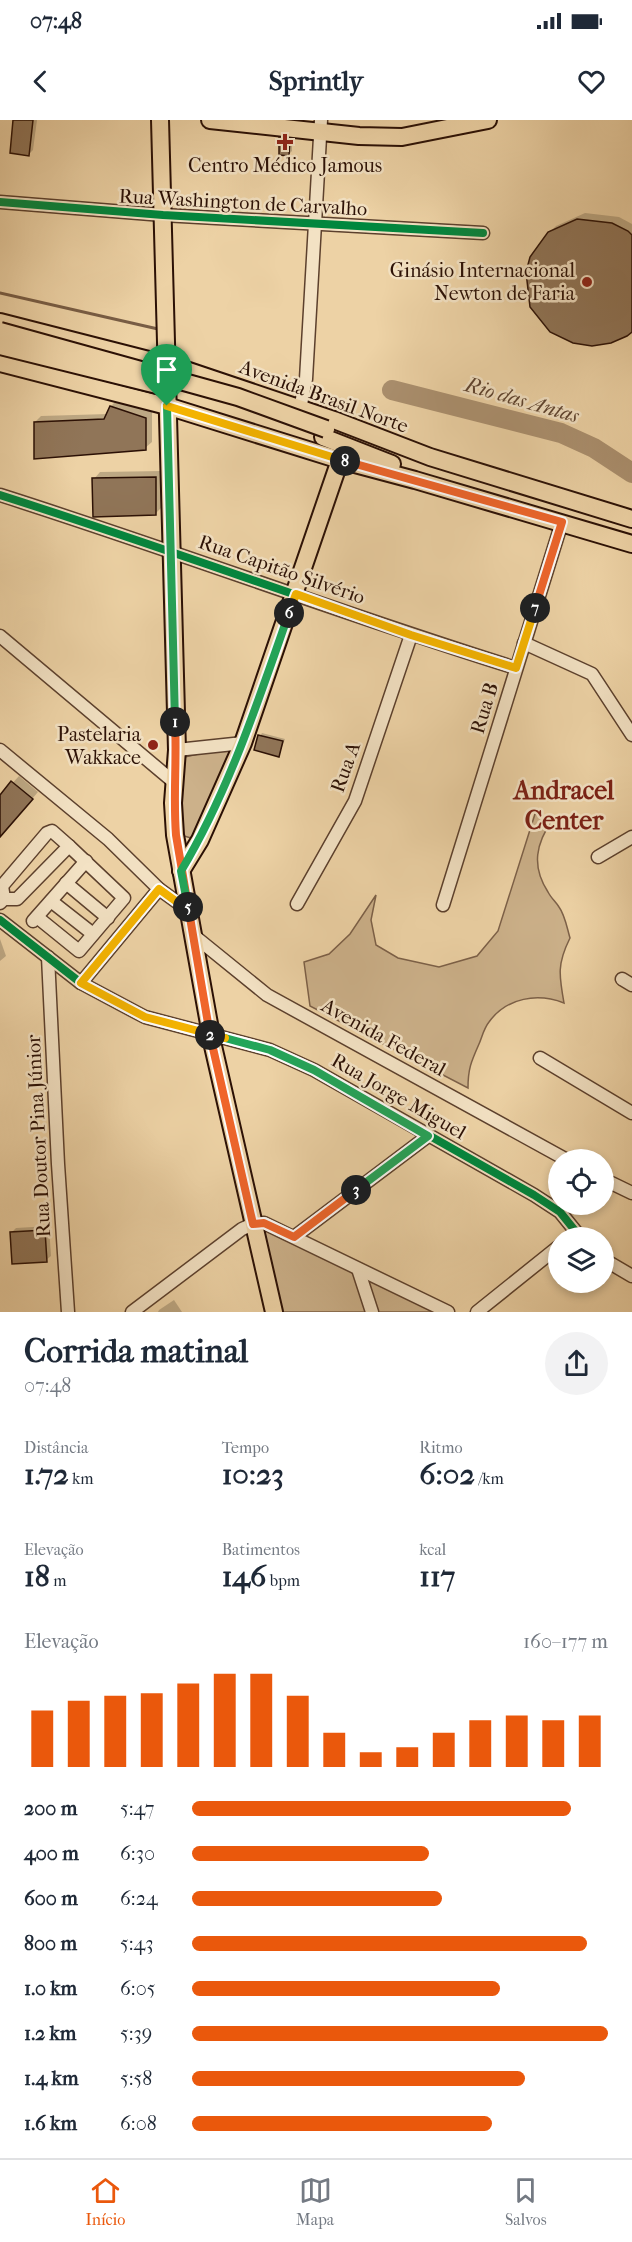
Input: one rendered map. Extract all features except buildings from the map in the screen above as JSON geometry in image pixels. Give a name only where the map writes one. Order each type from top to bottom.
[{"type":"main road","points":[[160,120],[177,750],[173,803],[175,824],[181,871],[210,1034],[274,1312]]},
{"type":"main road","points":[[210,120],[320,125],[359,136],[402,137],[488,120]]},
{"type":"main road","name":"Avenida Brasil Norte","points":[[0,322],[165,363],[430,457],[632,519]]},
{"type":"main road","points":[[0,331],[238,396],[397,467],[415,480]]},
{"type":"main road","points":[[0,346],[187,393],[324,433],[430,457]]},
{"type":"main road","points":[[0,363],[167,406],[340,460],[562,522],[631,545]]},
{"type":"main road","points":[[181,871],[200,840],[243,743],[296,594],[340,460]]},
{"type":"street","points":[[300,409],[306,379],[320,125]]},
{"type":"street","name":"Rua Washington de Carvalho","points":[[0,202],[163,215],[483,233]]},
{"type":"street","name":"Rua Capitão Silvério","points":[[0,495],[171,551],[411,635],[516,668]]},
{"type":"street","name":"Rua B","points":[[443,904],[562,522]]},
{"type":"street","name":"Rua A","points":[[297,904],[355,801],[411,635]]},
{"type":"street","points":[[0,636],[175,783]]},
{"type":"street","points":[[524,643],[592,674],[632,735]]},
{"type":"street","points":[[177,750],[243,743]]},
{"type":"street","points":[[0,750],[108,838],[159,889],[188,910]]},
{"type":"street","points":[[69,846],[17,899],[2,901],[2,886],[52,831],[69,846],[86,861],[124,898],[78,951],[35,919],[86,861]]},
{"type":"street","points":[[598,857],[632,837]]},
{"type":"street","points":[[66,883],[108,918]]},
{"type":"street","points":[[81,983],[159,889]]},
{"type":"street","points":[[51,901],[93,934]]},
{"type":"street","name":"Rua Jorge Miguel","points":[[0,920],[81,983],[145,1017],[270,1050],[314,1070],[560,1212],[570,1227]]},
{"type":"street","name":"Avenida Federal","points":[[192,935],[267,995],[548,1150]]},
{"type":"street","name":"Rua Doutor Pina Júnior","points":[[48,957],[68,1312]]},
{"type":"street","points":[[540,1058],[632,1113]]},
{"type":"street","points":[[294,1237],[428,1136]]},
{"type":"street","points":[[614,1184],[632,1193]]},
{"type":"street","points":[[132,1312],[242,1229],[253,1224],[264,1223],[447,1312]]},
{"type":"street","points":[[477,1312],[548,1255]]},
{"type":"street","points":[[614,1265],[628,1272]]},
{"type":"street","points":[[358,1269],[372,1312]]},
{"type":"shaded area","points":[[240,745],[198,840],[177,834],[180,758]]},
{"type":"shaded area","points":[[535,814],[553,819],[539,846],[538,864],[539,873],[549,894],[563,914],[570,938],[560,970],[564,1003],[544,998],[524,999],[514,1002],[496,1014],[486,1027],[474,1056],[469,1070],[468,1088],[310,1006],[304,962],[329,954],[350,934],[376,895],[371,920],[376,945],[398,958],[439,967],[477,956],[498,931]]},
{"type":"shaded area","points":[[255,1225],[447,1312],[278,1312]]},
{"type":"waterway","name":"Rio das Antas","points":[[0,293],[158,329]]},
{"type":"waterway","name":"Rio das Antas","points":[[392,390],[561,433],[594,448],[632,473]]},
{"type":"cycle path","points":[[0,202],[163,215],[483,233]]},
{"type":"cycle path","points":[[0,495],[516,668]]},
{"type":"cycle path","points":[[0,920],[81,983],[145,1017],[270,1050],[314,1070],[534,1195],[560,1212],[572,1227]]},
{"type":"place","name":"Centro Médico Jamous","points":[[285,142]]},
{"type":"place","name":"Ginásio Internacional Newton de Faria","points":[[587,282]]},
{"type":"place","name":"Pastelaria Wakkace","points":[[153,745]]},
{"type":"district","name":"Andracel Center","points":[[564,805]]},
{"type":"route","points":[[167,406],[177,750],[173,803],[181,871],[188,910],[210,1034],[253,1224],[264,1223],[294,1237],[428,1136],[314,1070],[270,1050],[210,1034],[145,1017],[81,983],[159,889],[188,910],[181,871],[200,840],[243,743],[296,594],[411,635],[516,668],[562,522],[340,460],[167,406]]}]
